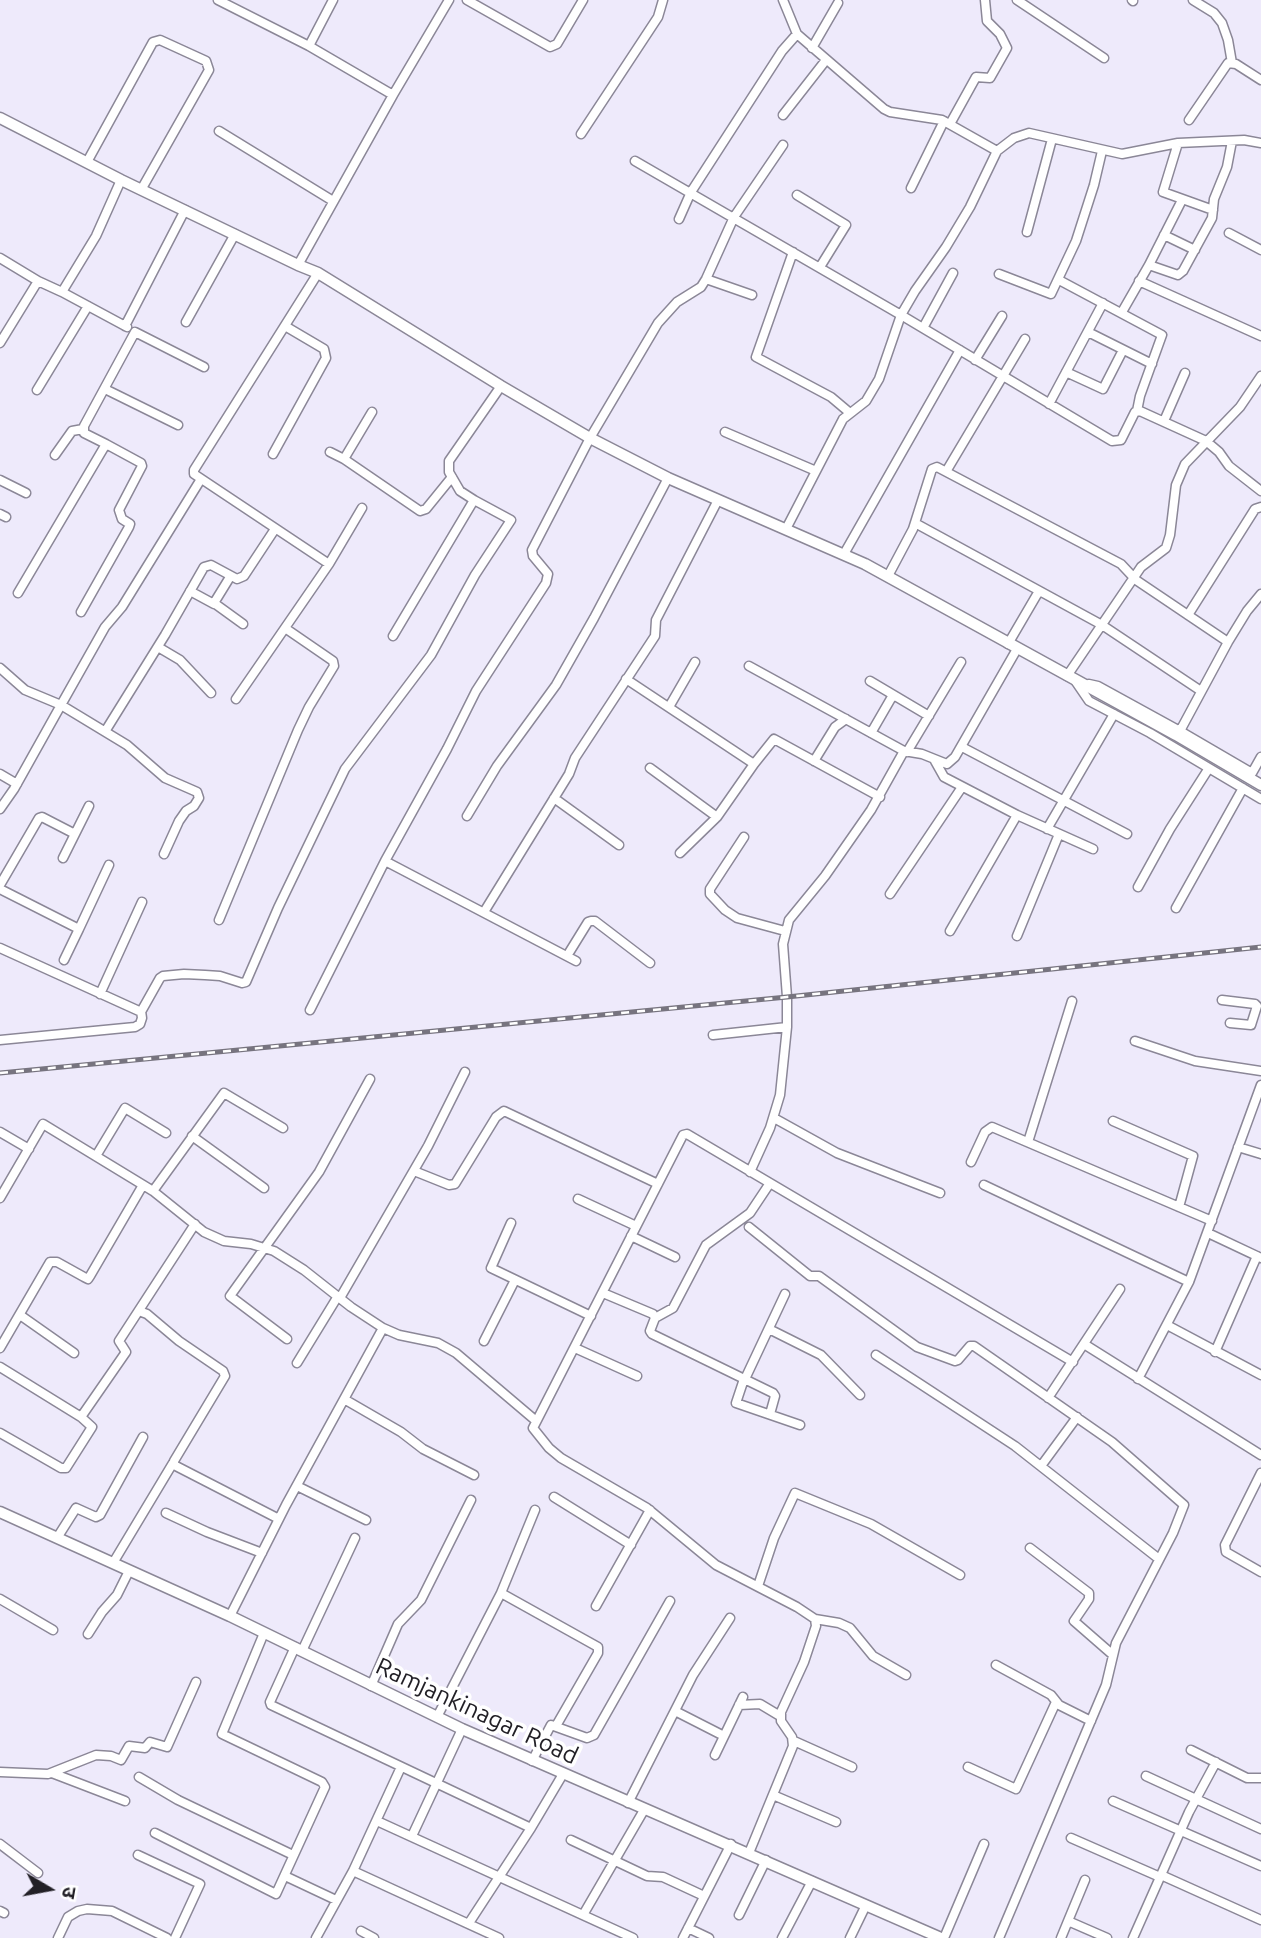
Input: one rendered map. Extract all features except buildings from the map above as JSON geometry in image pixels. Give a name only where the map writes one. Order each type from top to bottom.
[{"type":"street","points":[[218,0],[234,3],[393,95]]},
{"type":"street","points":[[309,46],[333,0]]},
{"type":"street","points":[[298,265],[393,95],[450,0]]},
{"type":"street","points":[[467,0],[550,47],[557,44],[583,0]]},
{"type":"street","points":[[581,134],[658,17],[663,0]]},
{"type":"street","points":[[783,0],[797,34],[884,109],[934,118],[997,151]]},
{"type":"street","points":[[911,188],[976,77],[990,78],[1007,48],[1000,34],[987,21],[985,0]]},
{"type":"street","points":[[1017,0],[1104,58]]},
{"type":"street","points":[[1193,0],[1214,13],[1222,23],[1232,63]]},
{"type":"street","points":[[812,48],[838,2]]},
{"type":"street","points":[[679,219],[691,192],[782,51],[797,34]]},
{"type":"street","points":[[87,162],[153,42],[160,40],[206,61],[209,70],[141,190]]},
{"type":"street","points":[[783,115],[826,60]]},
{"type":"street","points":[[1189,120],[1226,65],[1232,63],[1261,80]]},
{"type":"street","points":[[0,118],[141,190],[318,273],[590,438],[668,478],[844,554],[888,576],[1261,785]]},
{"type":"street","points":[[219,131],[333,201]]},
{"type":"street","points":[[786,529],[843,419],[866,401],[879,379],[901,315],[947,247],[997,151],[1021,134],[1029,133],[1122,154],[1178,143],[1261,143]]},
{"type":"street","points":[[1027,232],[1052,139]]},
{"type":"street","points":[[1149,265],[1178,275],[1183,271],[1212,218],[1214,199],[1227,167],[1232,141]]},
{"type":"street","points":[[1178,143],[1163,191],[1166,195],[1213,210]]},
{"type":"street","points":[[310,1010],[476,691],[546,583],[548,574],[533,556],[532,550],[590,438],[658,323],[677,302],[701,287],[734,218],[783,145]]},
{"type":"street","points":[[999,274],[1049,295],[1059,280],[1086,211],[1102,151]]},
{"type":"street","points":[[635,161],[1116,442],[1121,440],[1137,411],[1162,335],[1059,280]]},
{"type":"street","points":[[62,292],[96,236],[121,180]]},
{"type":"street","points":[[797,195],[846,225],[820,267]]},
{"type":"street","points":[[1122,312],[1182,200]]},
{"type":"street","points":[[125,326],[185,209]]},
{"type":"street","points":[[1229,233],[1261,250]]},
{"type":"street","points":[[186,322],[235,234]]},
{"type":"street","points":[[1164,235],[1195,250]]},
{"type":"street","points":[[793,251],[756,356],[831,397],[850,413]]},
{"type":"street","points":[[0,258],[38,281],[204,368]]},
{"type":"street","points":[[318,273],[194,470],[194,474],[329,564]]},
{"type":"street","points":[[922,328],[953,273]]},
{"type":"street","points":[[706,279],[752,296]]},
{"type":"street","points":[[0,343],[38,281]]},
{"type":"street","points":[[1139,281],[1261,336]]},
{"type":"street","points":[[1049,404],[1103,303]]},
{"type":"street","points":[[37,390],[88,306]]},
{"type":"street","points":[[975,359],[1002,316]]},
{"type":"street","points":[[273,454],[327,358],[324,349],[285,326]]},
{"type":"street","points":[[83,429],[135,332]]},
{"type":"street","points":[[1088,332],[1153,364]]},
{"type":"street","points":[[947,470],[1025,339]]},
{"type":"street","points":[[844,554],[960,350]]},
{"type":"street","points":[[1066,372],[1103,389],[1123,350]]},
{"type":"street","points":[[1164,421],[1185,373]]},
{"type":"street","points":[[1071,679],[1133,577],[1145,563],[1166,548],[1174,495],[1185,464],[1258,387],[1261,376]]},
{"type":"street","points":[[0,1040],[135,1027],[140,1024],[141,1011],[163,976],[220,976],[246,982],[278,908],[345,769],[431,655],[475,575],[511,520],[460,491],[452,477],[449,461],[501,386]]},
{"type":"street","points":[[105,389],[178,425]]},
{"type":"street","points":[[1137,411],[1206,441],[1219,452],[1229,466],[1261,491]]},
{"type":"street","points":[[344,459],[372,412]]},
{"type":"street","points":[[81,612],[130,527],[130,524],[122,519],[119,510],[142,466],[141,463],[84,433],[83,429]]},
{"type":"street","points":[[55,455],[72,431],[83,429]]},
{"type":"street","points":[[725,432],[816,471]]},
{"type":"street","points":[[18,593],[106,444]]},
{"type":"street","points":[[330,452],[420,512],[426,509],[452,477]]},
{"type":"street","points":[[888,576],[915,523],[932,469],[937,467],[1121,564],[1133,577],[1228,642]]},
{"type":"street","points":[[467,816],[497,766],[556,685],[668,478]]},
{"type":"street","points":[[0,809],[17,784],[106,627],[122,607],[201,479]]},
{"type":"street","points":[[0,480],[26,493]]},
{"type":"street","points":[[393,636],[474,500]]},
{"type":"street","points":[[484,912],[569,774],[575,758],[655,636],[656,620],[718,500]]},
{"type":"street","points":[[1188,615],[1255,509],[1261,506]]},
{"type":"street","points":[[236,699],[329,564],[362,509]]},
{"type":"street","points":[[915,523],[1102,625],[1201,691]]},
{"type":"street","points":[[106,730],[204,567],[208,565],[237,579],[244,576],[275,529]]},
{"type":"street","points":[[214,604],[230,577]]},
{"type":"street","points":[[190,591],[243,624]]},
{"type":"street","points":[[749,666],[906,751],[947,764],[962,747],[1039,591]]},
{"type":"street","points":[[1180,731],[1228,642],[1261,594]]},
{"type":"street","points":[[219,920],[298,730],[334,666],[333,661],[285,628]]},
{"type":"street","points":[[158,647],[180,660],[211,693]]},
{"type":"street","points":[[669,707],[695,662]]},
{"type":"street","points":[[750,1172],[774,1118],[783,1077],[787,997],[783,944],[789,920],[825,876],[880,797],[961,662]]},
{"type":"street","points":[[0,668],[25,690],[61,705],[106,730],[165,778],[198,794],[194,806],[186,811],[179,821],[164,855]]},
{"type":"street","points":[[626,679],[754,764]]},
{"type":"street","points":[[1071,679],[1087,699],[1261,800]]},
{"type":"street","points":[[1071,679],[1098,687],[1252,773],[1261,757]]},
{"type":"street","points":[[870,681],[929,716]]},
{"type":"street","points":[[871,733],[893,695]]},
{"type":"street","points":[[1046,829],[1114,714]]},
{"type":"street","points":[[814,761],[835,727],[846,719]]},
{"type":"street","points":[[680,853],[717,817],[774,739],[880,797]]},
{"type":"street","points":[[962,747],[1127,834]]},
{"type":"street","points":[[935,761],[944,777],[1017,815],[1093,849]]},
{"type":"street","points":[[650,768],[717,817]]},
{"type":"street","points":[[1138,887],[1170,829],[1209,768]]},
{"type":"street","points":[[0,774],[17,784]]},
{"type":"street","points":[[890,894],[962,787]]},
{"type":"street","points":[[1176,908],[1244,788]]},
{"type":"street","points":[[869,791],[871,810]]},
{"type":"street","points":[[554,798],[619,845]]},
{"type":"street","points":[[63,858],[89,806]]},
{"type":"street","points":[[950,931],[1017,815]]},
{"type":"street","points":[[75,834],[43,817],[38,818],[0,887],[79,929]]},
{"type":"street","points":[[1017,936],[1059,834]]},
{"type":"street","points":[[744,837],[710,889],[710,894],[737,918],[785,931]]},
{"type":"street","points":[[386,861],[576,961]]},
{"type":"street","points":[[64,960],[109,865]]},
{"type":"street","points":[[100,994],[142,902]]},
{"type":"street","points":[[567,956],[588,922],[595,921],[650,964]]},
{"type":"street","points":[[0,948],[141,1011]]},
{"type":"street","points":[[1222,1000],[1258,1006],[1258,1014],[1251,1024],[1230,1023]]},
{"type":"street","points":[[1028,1142],[1072,1001]]},
{"type":"street","points":[[713,1035],[787,1027]]},
{"type":"street","points":[[1135,1041],[1195,1061],[1261,1071]]},
{"type":"street","points":[[297,1363],[414,1171],[465,1072]]},
{"type":"street","points":[[287,1339],[230,1297],[319,1172],[370,1079]]},
{"type":"street","points":[[1138,1379],[1189,1282],[1261,1085]]},
{"type":"street","points":[[153,1191],[224,1093],[283,1128]]},
{"type":"street","points":[[96,1156],[125,1108],[166,1133]]},
{"type":"street","points":[[414,1171],[449,1185],[455,1184],[496,1117],[504,1111],[658,1184]]},
{"type":"street","points":[[774,1118],[837,1153],[940,1193]]},
{"type":"street","points":[[1113,1121],[1193,1156],[1179,1207]]},
{"type":"street","points":[[0,1198],[43,1124],[153,1191],[204,1232],[225,1241],[274,1251],[304,1269],[383,1328],[399,1335],[438,1343],[456,1353],[535,1420]]},
{"type":"street","points":[[971,1162],[988,1128],[992,1127],[1212,1221]]},
{"type":"street","points":[[0,1132],[29,1149]]},
{"type":"street","points":[[906,1675],[873,1656],[850,1628],[839,1623],[815,1619],[797,1606],[716,1565],[650,1510],[561,1458],[535,1432],[535,1420],[685,1134],[1073,1362]]},
{"type":"street","points":[[192,1136],[264,1188]]},
{"type":"street","points":[[1238,1147],[1261,1154]]},
{"type":"street","points":[[770,1183],[750,1213],[705,1245],[673,1308],[654,1318],[650,1331],[775,1394],[770,1414]]},
{"type":"street","points":[[0,1348],[50,1262],[57,1262],[88,1279],[143,1185]]},
{"type":"street","points":[[984,1185],[1189,1282]]},
{"type":"street","points":[[578,1199],[636,1226]]},
{"type":"street","points":[[511,1223],[490,1267],[591,1316]]},
{"type":"street","points":[[80,1417],[126,1352],[119,1341],[195,1224]]},
{"type":"street","points":[[748,1227],[810,1276],[819,1276],[917,1347],[957,1361],[974,1346],[1112,1442],[1183,1502],[1184,1509],[1116,1643],[1107,1685],[999,1938]]},
{"type":"street","points":[[1208,1233],[1259,1257],[1215,1352]]},
{"type":"street","points":[[631,1236],[675,1257]]},
{"type":"street","points":[[484,1341],[515,1280]]},
{"type":"street","points":[[1048,1398],[1119,1289]]},
{"type":"street","points":[[603,1293],[653,1314],[654,1318]]},
{"type":"street","points":[[785,1294],[735,1402],[800,1425]]},
{"type":"street","points":[[113,1563],[224,1373],[147,1314],[139,1311]]},
{"type":"street","points":[[20,1315],[74,1353]]},
{"type":"street","points":[[1167,1325],[1261,1376]]},
{"type":"street","points":[[230,1616],[279,1519],[383,1328]]},
{"type":"street","points":[[769,1329],[821,1355],[860,1395]]},
{"type":"street","points":[[1084,1345],[1261,1455]]},
{"type":"street","points":[[575,1348],[637,1376]]},
{"type":"street","points":[[876,1355],[1015,1446],[1159,1559]]},
{"type":"street","points":[[0,1367],[92,1427],[64,1469],[0,1433]]},
{"type":"street","points":[[345,1399],[401,1432],[423,1449],[474,1475]]},
{"type":"street","points":[[1041,1466],[1077,1418]]},
{"type":"street","points":[[57,1538],[76,1508],[96,1517],[100,1515],[143,1437]]},
{"type":"street","points":[[173,1463],[279,1519]]},
{"type":"street","points":[[1261,1473],[1225,1545],[1227,1552],[1261,1572]]},
{"type":"street","points":[[297,1486],[366,1520]]},
{"type":"street","points":[[758,1586],[774,1538],[795,1493],[872,1524],[960,1575]]},
{"type":"street","points":[[554,1497],[631,1545]]},
{"type":"street","points":[[371,1686],[398,1624],[421,1600],[471,1500]]},
{"type":"street","points":[[437,1717],[501,1593],[535,1510]]},
{"type":"street","points":[[597,1606],[650,1510]]},
{"type":"street","name":"Ramjankinagar Road","points":[[0,1512],[230,1616],[462,1729],[942,1938]]},
{"type":"street","points":[[166,1513],[262,1553]]},
{"type":"street","points":[[355,1538],[270,1702],[271,1705],[531,1828]]},
{"type":"street","points":[[1030,1548],[1089,1593],[1089,1599],[1074,1620],[1113,1655]]},
{"type":"street","points":[[88,1634],[117,1595],[129,1571]]},
{"type":"street","points":[[501,1593],[598,1647],[556,1726]]},
{"type":"street","points":[[0,1599],[53,1630]]},
{"type":"street","points":[[533,1761],[551,1725],[587,1738],[594,1735],[670,1601]]},
{"type":"street","points":[[628,1802],[693,1675],[710,1653],[730,1618]]},
{"type":"street","points":[[780,1716],[812,1638],[815,1619]]},
{"type":"street","points":[[155,1833],[273,1895],[276,1894],[324,1784],[222,1734],[264,1633]]},
{"type":"street","points":[[996,1665],[1091,1721]]},
{"type":"street","points":[[52,1773],[96,1755],[121,1760],[129,1746],[145,1748],[151,1742],[167,1747],[195,1682]]},
{"type":"street","points":[[715,1755],[741,1701],[760,1704],[780,1716],[794,1741],[852,1767]]},
{"type":"street","points":[[968,1767],[1016,1789],[1020,1786],[1056,1702]]},
{"type":"street","points":[[675,1711],[724,1736]]},
{"type":"street","points":[[412,1836],[462,1729]]},
{"type":"street","points":[[749,1853],[794,1741]]},
{"type":"street","points":[[1191,1750],[1247,1777],[1261,1778]]},
{"type":"street","points":[[1133,1938],[1181,1830],[1216,1762]]},
{"type":"street","points":[[316,1938],[353,1871],[401,1768]]},
{"type":"street","points":[[0,1772],[52,1773],[125,1801]]},
{"type":"street","points":[[469,1923],[563,1774]]},
{"type":"street","points":[[1146,1776],[1261,1829]]},
{"type":"street","points":[[139,1777],[190,1806],[293,1855]]},
{"type":"street","points":[[773,1795],[836,1822]]},
{"type":"street","points":[[1113,1801],[1261,1866]]},
{"type":"street","points":[[583,1915],[644,1810]]},
{"type":"street","points":[[377,1821],[633,1938]]},
{"type":"street","points":[[1071,1839],[1261,1920]]},
{"type":"street","points":[[571,1840],[648,1876],[663,1877],[704,1896]]},
{"type":"street","points":[[0,1844],[38,1873]]},
{"type":"street","points":[[683,1938],[731,1844]]},
{"type":"street","points":[[942,1938],[985,1844]]},
{"type":"street","points":[[138,1856],[200,1884],[175,1938]]},
{"type":"street","points":[[739,1915],[766,1860]]},
{"type":"street","points":[[353,1871],[499,1938]]},
{"type":"street","points":[[285,1876],[336,1900]]},
{"type":"street","points":[[1061,1938],[1085,1880]]},
{"type":"street","points":[[782,1938],[812,1881]]},
{"type":"street","points":[[850,1938],[866,1905]]},
{"type":"street","points":[[58,1938],[68,1917],[87,1909],[112,1912],[167,1938]]},
{"type":"street","points":[[1069,1921],[1107,1938]]},
{"type":"street","points":[[688,1928],[709,1938]]},
{"type":"street","points":[[360,1931],[374,1938]]},
{"type":"railway","points":[[0,1073],[787,997],[1261,947]]}]
